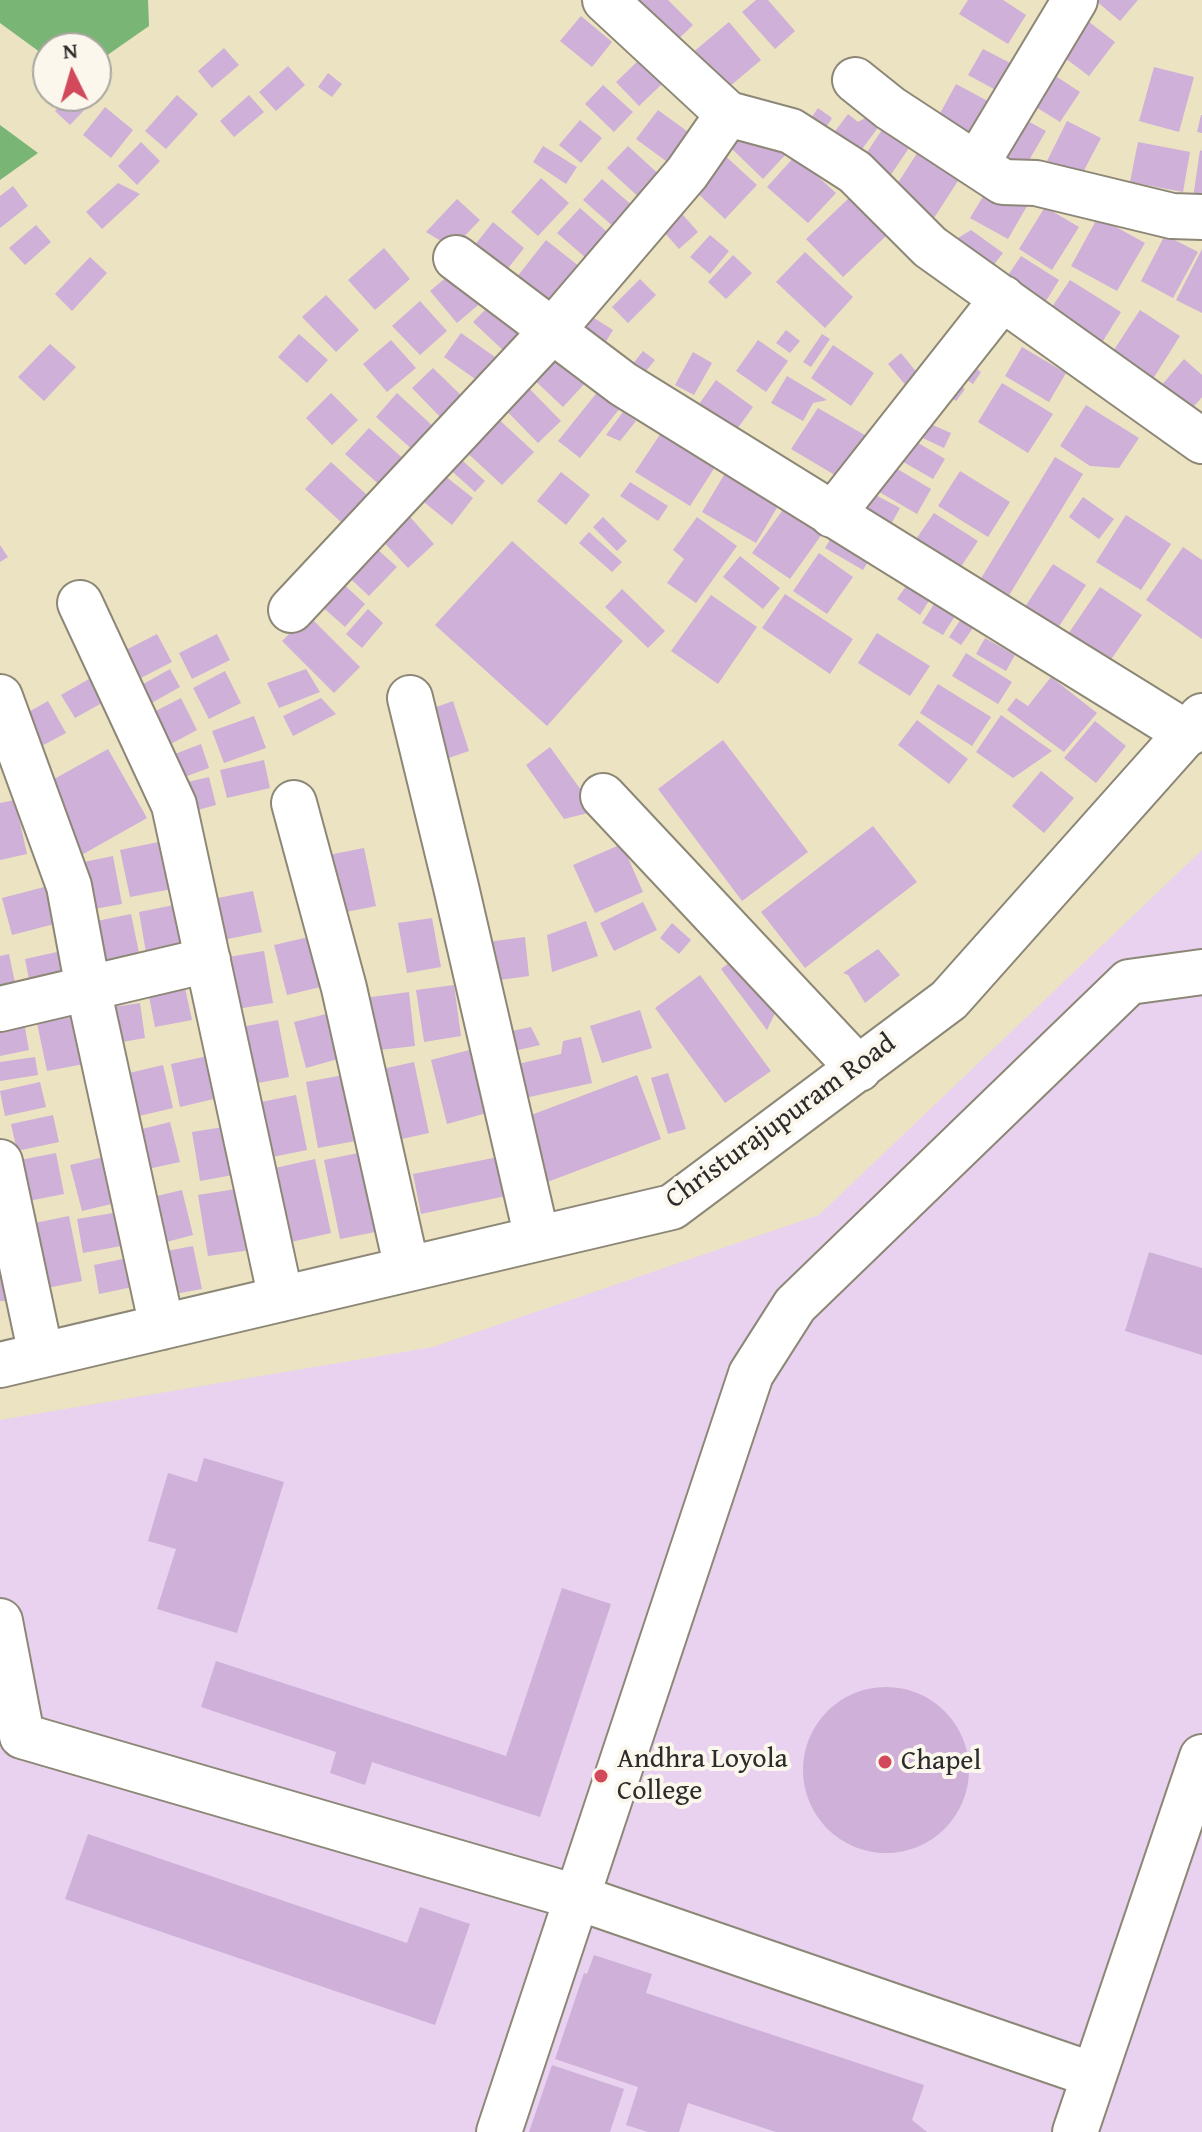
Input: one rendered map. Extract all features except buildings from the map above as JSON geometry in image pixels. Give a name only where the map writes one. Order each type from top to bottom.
[{"type":"street","points":[[605,0],[728,114],[791,131],[855,172],[930,247],[1202,441]]},
{"type":"street","points":[[977,163],[1075,0]]},
{"type":"street","points":[[855,80],[890,108],[1003,182],[1036,183],[1172,216],[1202,217]]},
{"type":"street","points":[[291,610],[552,331],[687,173],[728,114]]},
{"type":"street","points":[[456,258],[623,384],[832,515],[1195,725]]},
{"type":"street","points":[[832,515],[1003,298]]},
{"type":"street","points":[[80,603],[174,805],[281,1299]]},
{"type":"street","points":[[0,697],[69,886],[88,988],[162,1327]]},
{"type":"street","points":[[410,698],[537,1238]]},
{"type":"street","name":"Christurajupuram Road","points":[[20,1360],[672,1207],[949,1000],[1195,725]]},
{"type":"street","points":[[603,796],[859,1069]]},
{"type":"street","points":[[294,803],[344,988],[407,1269]]},
{"type":"street","points":[[0,1009],[208,960]]},
{"type":"street","points":[[499,2132],[751,1374],[795,1305],[1129,982],[1202,972]]},
{"type":"street","points":[[0,1162],[20,1360]]},
{"type":"street","points":[[0,1621],[22,1736],[576,1897],[1093,2075]]},
{"type":"street","points":[[1075,2132],[1202,1757]]},
{"type":"shaded area","name":"Andhra Loyola College","points":[[1202,850],[1202,2132],[0,2132],[0,1420],[433,1347],[819,1215]]},
{"type":"green space","points":[[0,0],[148,0],[149,26],[112,52],[112,32],[32,32],[32,46],[0,23]]},
{"type":"green space","points":[[0,125],[38,153],[0,180]]},
{"type":"place","name":"Chapel","points":[[885,1762]]},
{"type":"place","name":"Andhra Loyola College","points":[[601,1776]]}]
